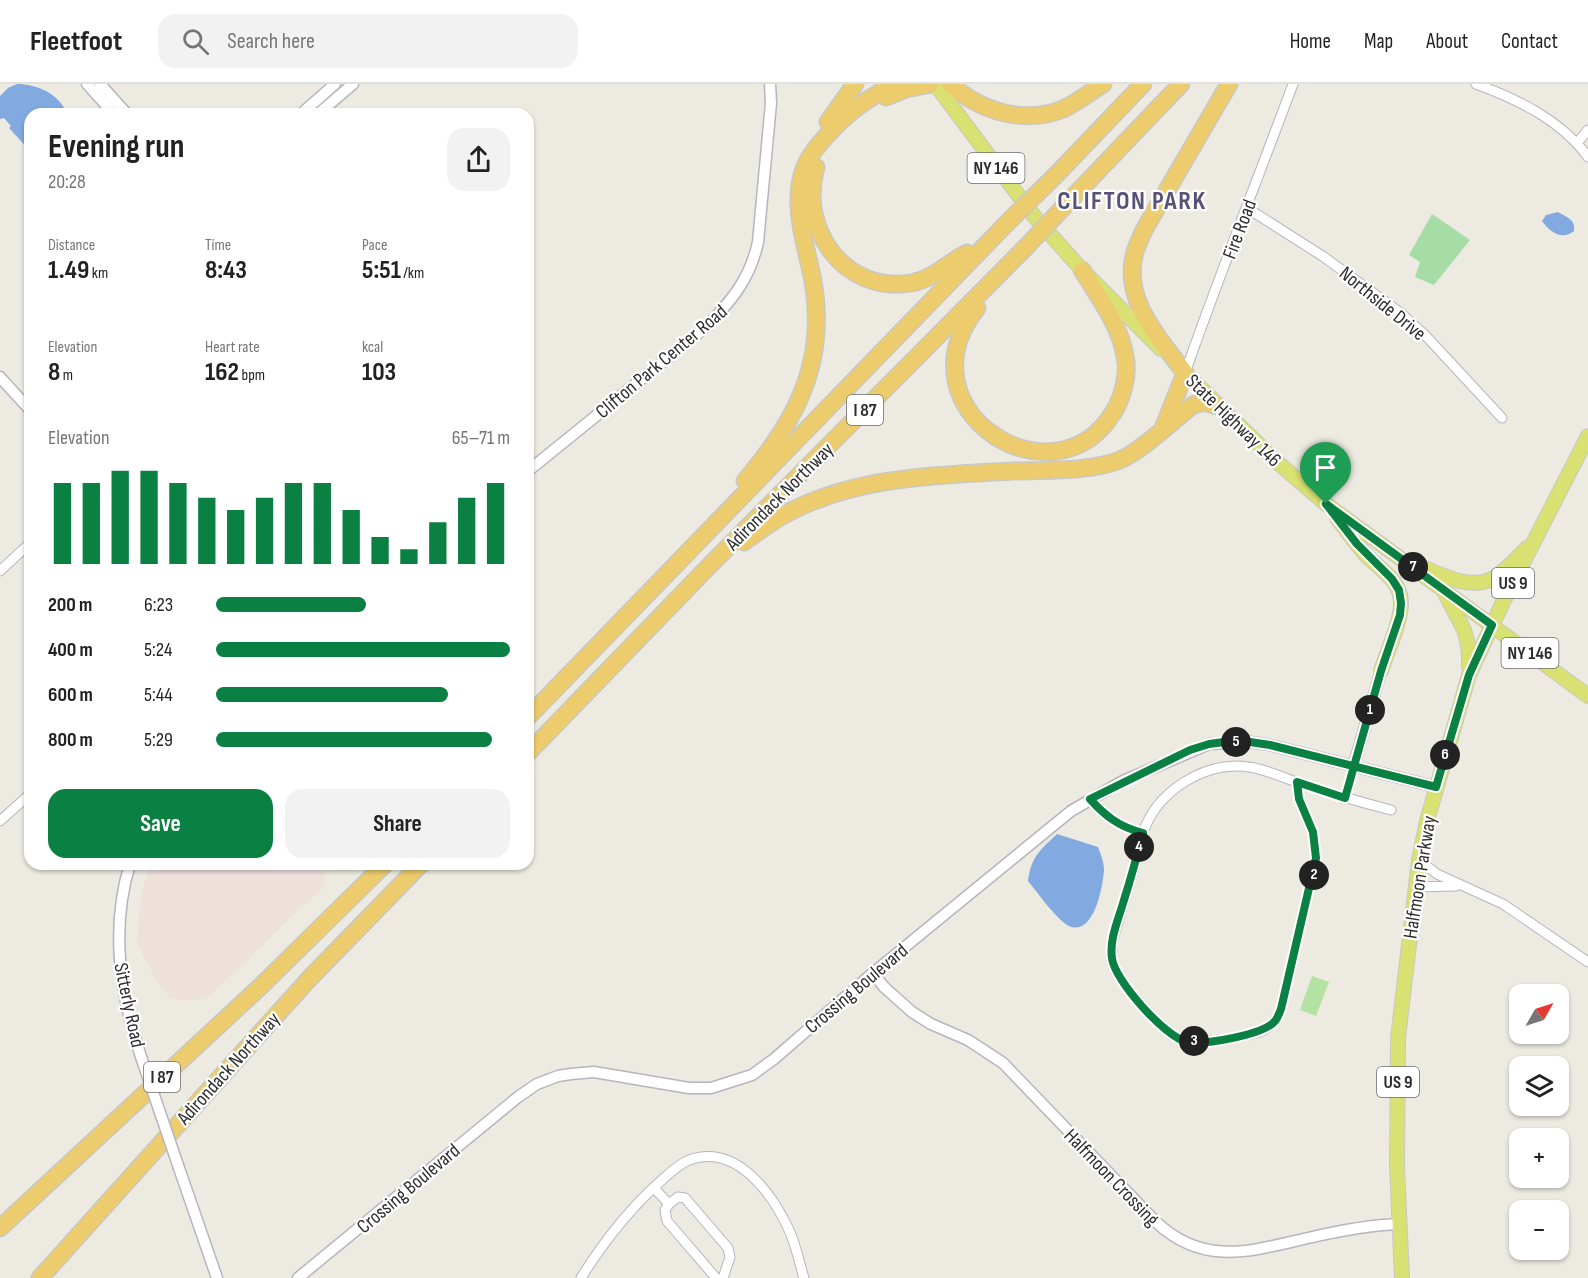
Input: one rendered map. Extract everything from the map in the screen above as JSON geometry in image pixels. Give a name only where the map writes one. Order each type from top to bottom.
[{"type":"highway","points":[[710,531],[731,496],[769,452],[789,421],[807,380],[814,351],[816,309],[798,198],[808,151],[855,84]]},
{"type":"highway","points":[[805,167],[816,148],[847,115],[862,103],[896,84]]},
{"type":"highway","points":[[933,84],[900,91],[881,100],[854,121],[828,147],[817,163],[812,182],[816,227],[837,260],[859,274],[883,283],[910,284],[926,279],[965,253],[982,249]]},
{"type":"highway","points":[[950,84],[964,96],[990,110],[1012,114],[1043,115],[1064,108],[1103,84]]},
{"type":"highway","name":"Adirondack Northway","points":[[534,711],[1143,84]]},
{"type":"highway","name":"Adirondack Northway","points":[[534,747],[713,562],[1022,252],[1180,84]]},
{"type":"highway","points":[[1163,428],[1185,373],[1147,322],[1138,305],[1133,279],[1134,254],[1144,231],[1229,84]]},
{"type":"highway","points":[[1022,252],[972,314],[960,336],[955,359],[956,383],[968,412],[990,434],[1024,449],[1056,450],[1083,443],[1106,424],[1123,393],[1126,357],[1120,336],[1082,270]]},
{"type":"highway","points":[[713,562],[782,516],[831,495],[874,483],[1081,468],[1104,464],[1131,454],[1192,405],[1203,402],[1218,406]]},
{"type":"highway","name":"Adirondack Northway","points":[[0,1228],[261,986],[379,870]]},
{"type":"highway","name":"Adirondack Northway","points":[[40,1278],[293,996],[415,870]]},
{"type":"main road","name":"State Highway 146","points":[[933,84],[1034,216],[1082,270],[1276,461],[1326,504],[1588,696]]},
{"type":"main road","name":"Halfmoon Parkway","points":[[1402,1278],[1397,1166],[1398,1038],[1419,860],[1426,821],[1469,675],[1588,436]]},
{"type":"main road","points":[[1326,504],[1357,544],[1392,579],[1399,590],[1400,615],[1381,671]]},
{"type":"main road","points":[[1402,558],[1446,577],[1466,582],[1480,582],[1500,573],[1534,542]]},
{"type":"main road","points":[[1443,589],[1464,626],[1468,640],[1469,675]]},
{"type":"street","points":[[87,84],[109,108]]},
{"type":"street","points":[[100,84],[122,108]]},
{"type":"street","points":[[308,108],[335,84]]},
{"type":"street","points":[[325,108],[353,84]]},
{"type":"street","name":"Clifton Park Center Road","points":[[534,466],[707,326],[731,301],[744,280],[753,263],[758,242],[771,103],[770,84]]},
{"type":"street","name":"Fire Road","points":[[1185,373],[1206,311],[1293,84]]},
{"type":"street","points":[[1476,84],[1527,107],[1566,132],[1588,157]]},
{"type":"street","points":[[1577,143],[1588,130]]},
{"type":"street","name":"Northside Drive","points":[[1247,208],[1324,257],[1402,314],[1425,335],[1502,418]]},
{"type":"street","points":[[0,377],[24,403]]},
{"type":"street","points":[[0,571],[24,549]]},
{"type":"street","points":[[1345,798],[1381,671]]},
{"type":"street","name":"Crossing Boulevard","points":[[298,1278],[518,1097],[537,1084],[558,1076],[594,1072],[689,1088],[711,1088],[752,1074],[774,1059],[1025,846],[1071,811],[1123,782],[1190,750],[1209,744],[1250,742],[1270,745],[1436,787]]},
{"type":"street","points":[[1297,782],[1299,799],[1308,818],[1316,845],[1314,872],[1281,1009],[1276,1021],[1256,1033],[1222,1040],[1188,1042],[1177,1038],[1134,997],[1115,970],[1112,958],[1113,939],[1143,833],[1154,809],[1163,798],[1182,784],[1208,771],[1240,766],[1280,776],[1345,798],[1391,810]]},
{"type":"street","points":[[0,821],[24,799]]},
{"type":"street","points":[[1090,799],[1117,825],[1143,833]]},
{"type":"street","points":[[1419,860],[1437,874],[1503,904],[1588,962]]},
{"type":"street","name":"Sitterly Road","points":[[129,870],[122,901],[118,957],[125,1002],[141,1057],[217,1278]]},
{"type":"street","points":[[1416,887],[1461,886]]},
{"type":"street","name":"Halfmoon Crossing","points":[[873,973],[884,987],[912,1012],[931,1024],[968,1040],[1002,1063],[1149,1216],[1169,1235],[1183,1242],[1215,1252],[1237,1253],[1337,1231],[1399,1224]]},
{"type":"street","points":[[581,1278],[597,1251],[621,1221],[654,1188],[679,1166],[705,1156],[722,1159],[741,1167],[753,1176],[765,1190],[781,1215],[794,1243],[804,1278]]},
{"type":"street","points":[[654,1188],[669,1204]]},
{"type":"street","points":[[716,1278],[667,1221],[665,1210],[678,1197],[685,1198],[728,1248],[730,1257],[723,1278]]},
{"type":"shaded area","points":[[148,870],[322,870],[326,884],[207,999],[187,1001],[170,998],[157,982],[137,944],[141,895]]},
{"type":"green space","points":[[1432,214],[1470,240],[1434,285],[1415,277],[1420,262],[1409,255]]},
{"type":"green space","points":[[1312,976],[1329,982],[1316,1016],[1300,1010]]},
{"type":"water","points":[[17,84],[25,84],[40,88],[53,96],[64,108],[24,108],[24,144],[9,128],[11,126],[4,118],[0,119],[0,96],[8,88]]},
{"type":"water","points":[[1558,212],[1572,221],[1574,231],[1570,234],[1556,234],[1542,221],[1546,215]]},
{"type":"water","points":[[1057,834],[1098,847],[1103,861],[1103,877],[1096,908],[1085,924],[1078,927],[1064,923],[1028,881],[1031,866],[1037,855]]},
{"type":"district","name":"CLIFTON PARK","points":[[1132,200]]},
{"type":"route","points":[[1326,504],[1368,557],[1392,579],[1399,590],[1400,615],[1381,671],[1354,765],[1345,798],[1297,782],[1299,799],[1313,832],[1316,858],[1281,1009],[1276,1021],[1256,1033],[1222,1040],[1188,1042],[1177,1038],[1158,1022],[1134,997],[1115,970],[1112,958],[1113,939],[1143,833],[1117,825],[1090,799],[1190,750],[1224,742],[1270,745],[1354,765],[1436,787],[1469,675],[1492,625],[1326,504]]}]
